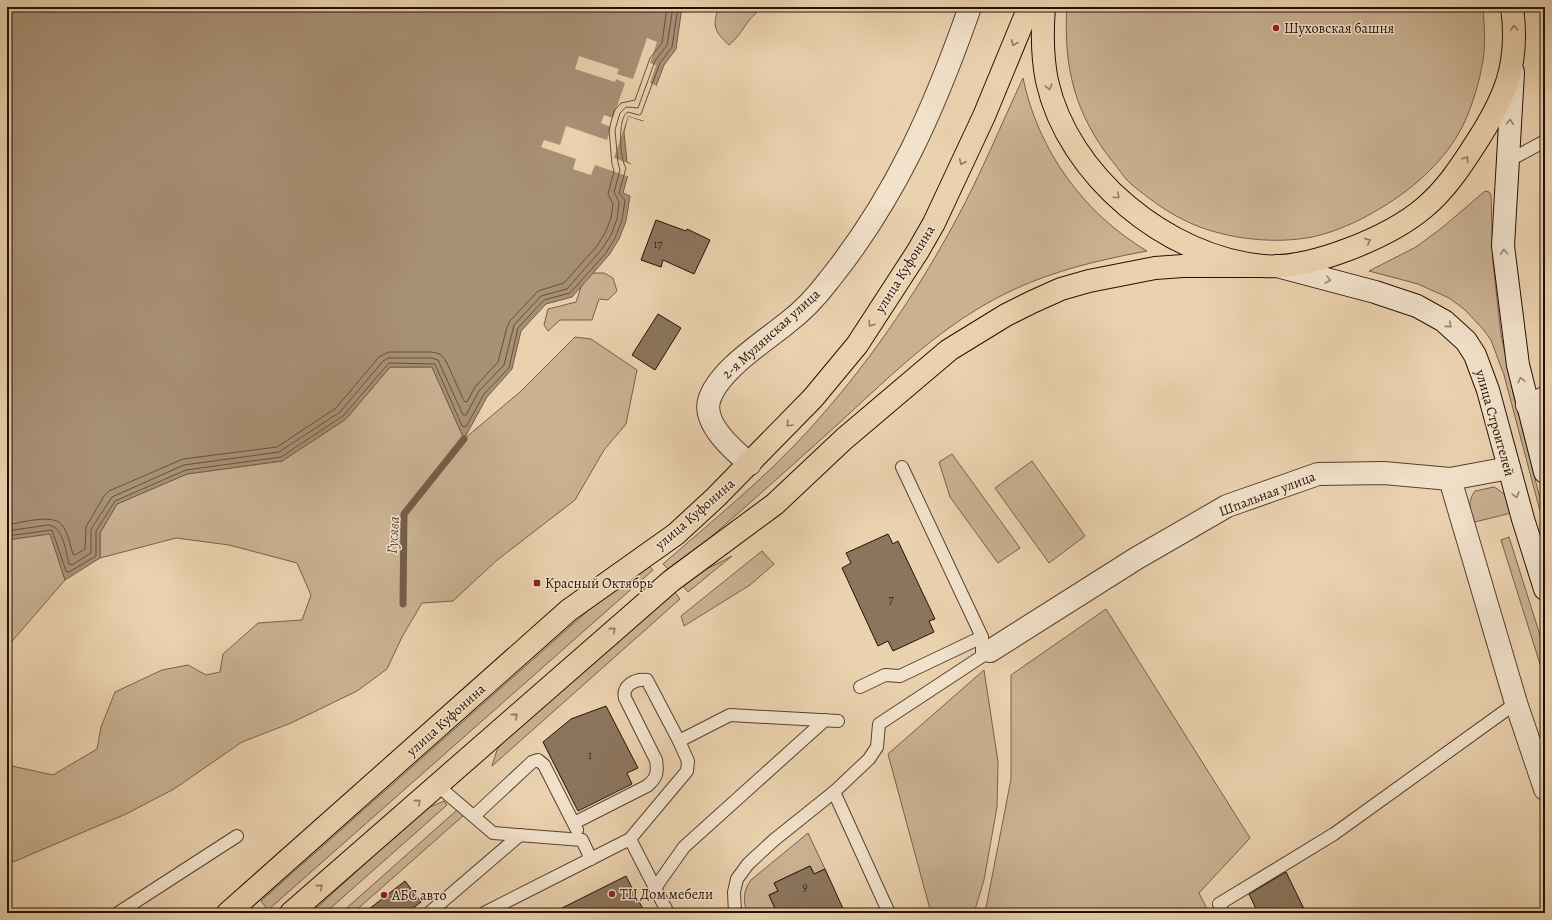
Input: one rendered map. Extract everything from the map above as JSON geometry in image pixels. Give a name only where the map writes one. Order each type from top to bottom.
[{"type":"main road","name":"улица Куфонина","points":[[228,913],[570,610],[676,534],[750,464],[813,398],[857,345],[918,251],[934,223],[984,116],[1029,7]]},
{"type":"main road","points":[[1044,7],[1042,29],[1043,56],[1054,103],[1075,145],[1107,187],[1128,207],[1172,237],[1227,259],[1270,266]]},
{"type":"main road","points":[[291,913],[671,581],[775,504],[816,463],[916,376],[974,334],[1032,302],[1061,289],[1089,281],[1155,268],[1183,266],[1270,266],[1320,258],[1349,250],[1377,238],[1425,207],[1446,185],[1483,133],[1497,107],[1514,61],[1514,24],[1512,7]]},
{"type":"street","name":"2-я Мулянская улица","points":[[750,464],[729,445],[716,429],[710,417],[708,403],[711,392],[720,380],[749,353],[807,306],[829,280],[890,194],[920,135],[944,81],[970,7]]},
{"type":"street","points":[[1514,61],[1503,246],[1518,365],[1536,401],[1545,472]]},
{"type":"street","name":"улица Строителей","points":[[1270,266],[1402,300],[1432,313],[1456,331],[1466,341],[1475,355],[1483,374],[1508,468],[1545,589]]},
{"type":"street","name":"Шпальная улица","points":[[985,648],[1227,506],[1318,474],[1384,473],[1450,479],[1508,468]]},
{"type":"street","points":[[1450,479],[1516,703],[1545,788]]},
{"type":"lane","points":[[1508,160],[1545,141]]},
{"type":"lane","points":[[902,467],[985,648]]},
{"type":"lane","points":[[860,687],[885,675],[900,676],[985,648]]},
{"type":"lane","points":[[735,913],[734,892],[737,879],[748,864],[774,840],[834,792],[858,769],[877,747],[879,724],[985,648]]},
{"type":"lane","points":[[484,913],[630,839],[687,771],[688,761],[647,680],[638,680],[625,688],[623,692],[656,760],[658,770],[655,779],[647,786],[574,823]]},
{"type":"lane","points":[[1223,913],[1219,904],[1334,834],[1516,703]]},
{"type":"lane","points":[[679,741],[730,715],[838,721]]},
{"type":"lane","points":[[655,888],[684,847],[825,720]]},
{"type":"lane","points":[[474,816],[532,762],[538,760],[544,765],[591,859]]},
{"type":"lane","points":[[437,785],[493,833],[582,840]]},
{"type":"lane","points":[[834,792],[889,913]]},
{"type":"lane","points":[[429,913],[520,835]]},
{"type":"lane","points":[[118,913],[237,836]]},
{"type":"lane","points":[[630,839],[668,913]]},
{"type":"shaded area","points":[[719,7],[764,7],[753,16],[729,45],[717,32],[715,24]]},
{"type":"shaded area","points":[[1067,7],[1483,7],[1484,54],[1476,91],[1468,114],[1459,133],[1434,166],[1414,185],[1383,207],[1364,218],[1333,231],[1312,237],[1263,240],[1213,231],[1184,220],[1150,199],[1131,184],[1124,176],[1100,144],[1089,126],[1074,89],[1067,50]]},
{"type":"shaded area","points":[[1023,78],[1030,105],[1040,130],[1052,154],[1067,177],[1084,199],[1103,218],[1124,236],[1147,251],[1108,259],[1050,275],[995,299],[952,326],[912,357],[671,572],[663,564],[737,500],[790,450],[828,409],[869,358],[924,276],[956,220]]},
{"type":"shaded area","points":[[1485,191],[1489,192],[1491,195],[1493,263],[1501,334],[1513,393],[1543,510],[1540,511],[1504,375],[1491,340],[1464,309],[1449,298],[1418,284],[1369,271],[1416,247],[1443,227]]},
{"type":"shaded area","points":[[588,273],[604,273],[613,278],[617,291],[608,300],[599,299],[592,320],[560,320],[548,331],[544,325],[548,309],[576,302],[582,284]]},
{"type":"shaded area","points":[[575,337],[591,339],[637,370],[626,424],[604,450],[575,500],[496,561],[453,601],[422,603],[402,637],[387,669],[357,691],[291,723],[242,742],[174,789],[126,814],[13,862],[7,850],[7,765],[53,775],[97,749],[101,727],[115,692],[162,670],[188,665],[206,675],[220,672],[223,654],[258,623],[302,620],[311,595],[297,563],[229,545],[176,538],[100,558],[100,533],[117,504],[187,474],[282,461],[346,419],[390,367],[432,367],[464,439],[520,392]]},
{"type":"shaded area","points":[[952,454],[1020,548],[998,563],[950,497],[939,462]]},
{"type":"shaded area","points":[[1032,461],[1085,536],[1049,563],[995,488]]},
{"type":"shaded area","points":[[1494,487],[1506,497],[1511,513],[1475,522],[1470,506],[1472,495],[1475,491]]},
{"type":"shaded area","points":[[50,533],[65,580],[7,647],[7,540]]},
{"type":"shaded area","points":[[1509,537],[1545,651],[1545,680],[1501,540]]},
{"type":"shaded area","points":[[762,551],[774,564],[750,585],[684,626],[681,616]]},
{"type":"shaded area","points":[[732,556],[688,592],[682,585],[697,574]]},
{"type":"shaded area","points":[[644,561],[653,570],[268,910],[261,901]]},
{"type":"shaded area","points":[[674,591],[680,599],[492,766],[497,750],[502,743]]},
{"type":"shaded area","points":[[1106,609],[1250,838],[1199,893],[1209,913],[985,913],[1011,779],[1011,675]]},
{"type":"shaded area","points":[[984,670],[998,762],[997,807],[984,880],[974,913],[931,913],[888,754]]},
{"type":"shaded area","points":[[444,801],[447,805],[325,913],[311,913],[415,818],[430,807]]},
{"type":"shaded area","points":[[457,810],[464,815],[353,913],[341,913]]},
{"type":"shaded area","points":[[808,833],[825,869],[814,874],[810,866],[774,883],[778,891],[769,895],[777,913],[747,913],[744,896],[746,888],[751,880]]},
{"type":"water","points":[[7,7],[682,7],[676,49],[664,65],[643,121],[628,116],[624,132],[627,162],[631,164],[623,193],[630,196],[626,221],[619,239],[609,255],[572,297],[546,304],[521,331],[512,369],[487,397],[464,439],[432,367],[390,367],[346,419],[282,461],[187,474],[117,504],[100,533],[100,558],[65,580],[50,534],[7,540]]},
{"type":"pier","points":[[647,38],[657,42],[650,63],[656,65],[650,83],[657,86],[645,121],[628,116],[614,158],[633,165],[630,177],[595,165],[591,175],[573,169],[576,159],[541,147],[544,140],[560,145],[566,126],[607,140],[611,127],[601,123],[604,115],[613,118],[625,83],[616,79],[615,82],[575,69],[579,56],[619,69],[617,74],[633,79]]},
{"type":"building","points":[[656,220],[686,231],[687,229],[710,240],[694,274],[663,260],[661,267],[641,260]]},
{"type":"building","points":[[658,314],[681,328],[655,370],[632,355]]},
{"type":"building","points":[[888,534],[893,544],[898,541],[935,619],[929,621],[934,632],[893,651],[888,641],[878,646],[842,568],[851,563],[846,553]]},
{"type":"building","points":[[606,706],[638,768],[627,773],[632,784],[578,811],[543,742],[571,719]]},
{"type":"building","points":[[810,866],[814,874],[825,869],[845,913],[777,913],[769,895],[778,891],[774,883]]},
{"type":"building","points":[[1286,872],[1306,913],[1258,913],[1249,894]]},
{"type":"building","name":"ТЦ Дом мебели","points":[[626,876],[645,913],[552,913]]},
{"type":"building","points":[[405,881],[421,902],[407,913],[364,913]]},
{"type":"waterway","name":"Гусява","points":[[403,604],[404,514],[464,439]]},
{"type":"place","name":"Шуховская башня","points":[[1276,28]]},
{"type":"place","name":"Красный Октябрь","points":[[537,583]]},
{"type":"place","name":"ТЦ Дом мебели","points":[[612,894]]},
{"type":"place","name":"АБС авто","points":[[384,895]]}]
